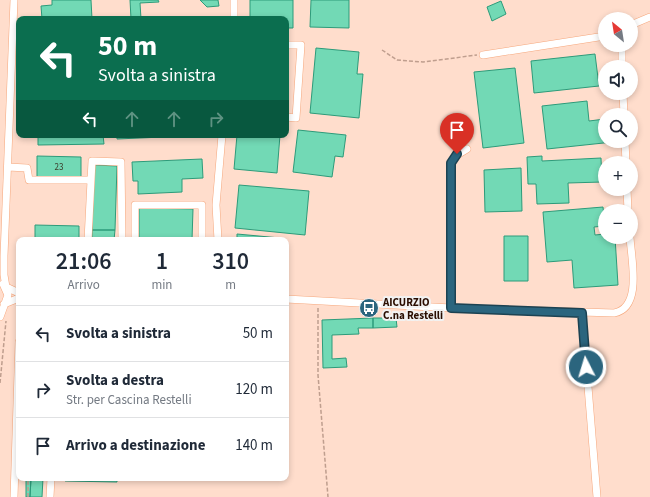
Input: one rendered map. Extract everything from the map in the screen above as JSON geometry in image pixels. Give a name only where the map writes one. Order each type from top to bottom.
[{"type":"street","points":[[3,318],[3,305],[8,295],[3,285],[14,0]]},
{"type":"street","points":[[234,0],[234,16]]},
{"type":"street","points":[[638,22],[650,17]]},
{"type":"street","points":[[483,55],[598,37]]},
{"type":"street","points":[[289,44],[301,45],[296,118],[289,117]]},
{"type":"street","points":[[218,237],[217,199],[222,138]]},
{"type":"street","points":[[451,308],[451,163],[457,154],[467,148]]},
{"type":"street","points":[[88,237],[92,161],[121,162],[122,237]]},
{"type":"street","points":[[8,168],[27,168],[29,180],[90,180]]},
{"type":"street","points":[[135,237],[135,205],[202,205],[202,237]]},
{"type":"street","points":[[289,299],[451,308],[617,313],[623,310],[630,302],[633,286],[630,244]]},
{"type":"street","points":[[0,264],[4,256]]},
{"type":"street","points":[[3,285],[16,292]]},
{"type":"street","points":[[3,305],[16,299]]},
{"type":"street","points":[[582,313],[597,497]]},
{"type":"street","points":[[14,497],[16,435]]},
{"type":"street","points":[[50,481],[50,497]]},
{"type":"path","points":[[382,50],[397,60],[423,62],[448,57],[483,55]]},
{"type":"path","points":[[318,300],[318,374],[328,497]]},
{"type":"path","points":[[0,383],[3,318]]},
{"type":"path","points":[[28,481],[28,497]]},
{"type":"building","points":[[52,0],[91,0],[92,16],[42,16],[41,6],[52,5]]},
{"type":"building","points":[[130,0],[158,0],[159,2],[140,3],[141,16],[131,16]]},
{"type":"building","points":[[200,0],[218,0],[219,6],[207,7]]},
{"type":"building","points":[[250,0],[293,0],[293,28],[289,28],[289,16],[250,16]]},
{"type":"building","points":[[311,0],[349,0],[349,28],[310,27]]},
{"type":"building","points":[[501,1],[506,14],[492,21],[487,7]]},
{"type":"building","points":[[316,48],[359,52],[357,74],[363,74],[359,118],[310,113]]},
{"type":"building","points":[[595,54],[598,86],[534,93],[531,61]]},
{"type":"building","points":[[515,68],[524,143],[483,148],[474,72]]},
{"type":"building","points":[[587,101],[589,121],[598,120],[598,144],[547,149],[542,106]]},
{"type":"building","points":[[298,130],[346,135],[343,157],[335,156],[332,177],[293,172]]},
{"type":"building","points":[[38,138],[103,138],[104,144],[38,145]]},
{"type":"building","points":[[117,138],[140,138],[117,139]]},
{"type":"building","points":[[237,138],[280,138],[277,173],[234,169]]},
{"type":"building","points":[[37,156],[81,157],[81,177],[37,177]]},
{"type":"building","points":[[542,156],[542,161],[598,158],[598,182],[568,183],[569,203],[537,204],[536,184],[528,184],[527,157]]},
{"type":"building","points":[[202,159],[203,178],[182,179],[182,192],[138,194],[138,181],[133,181],[132,162]]},
{"type":"building","points":[[94,165],[117,166],[115,230],[92,230]]},
{"type":"building","points":[[521,168],[522,211],[485,212],[484,170]]},
{"type":"building","points":[[239,185],[309,191],[305,235],[235,228]]},
{"type":"building","points":[[598,207],[598,227],[594,227],[595,235],[598,235],[598,244],[615,244],[618,285],[574,288],[572,260],[547,262],[543,212]]},
{"type":"building","points":[[139,208],[193,209],[192,237],[139,237]]},
{"type":"building","points":[[35,225],[79,226],[79,237],[35,237]]},
{"type":"building","points":[[92,230],[115,230],[114,237],[92,237]]},
{"type":"building","points":[[237,234],[269,237],[237,237]]},
{"type":"building","points":[[504,236],[528,236],[528,281],[504,281]]},
{"type":"building","points":[[373,318],[396,318],[397,327],[373,328]]},
{"type":"building","points":[[373,318],[373,328],[358,328],[359,334],[332,335],[332,359],[346,358],[347,367],[323,368],[322,320]]},
{"type":"building","points":[[26,481],[31,481],[30,497],[26,497]]},
{"type":"building","points":[[31,481],[43,481],[42,497],[30,497]]},
{"type":"building","points":[[65,481],[117,481],[117,482]]},
{"type":"place","name":"AICURZIO C.na Restelli","points":[[369,308]]},
{"type":"route","points":[[457,154],[452,158],[451,163],[451,308],[582,313],[586,367]]}]
